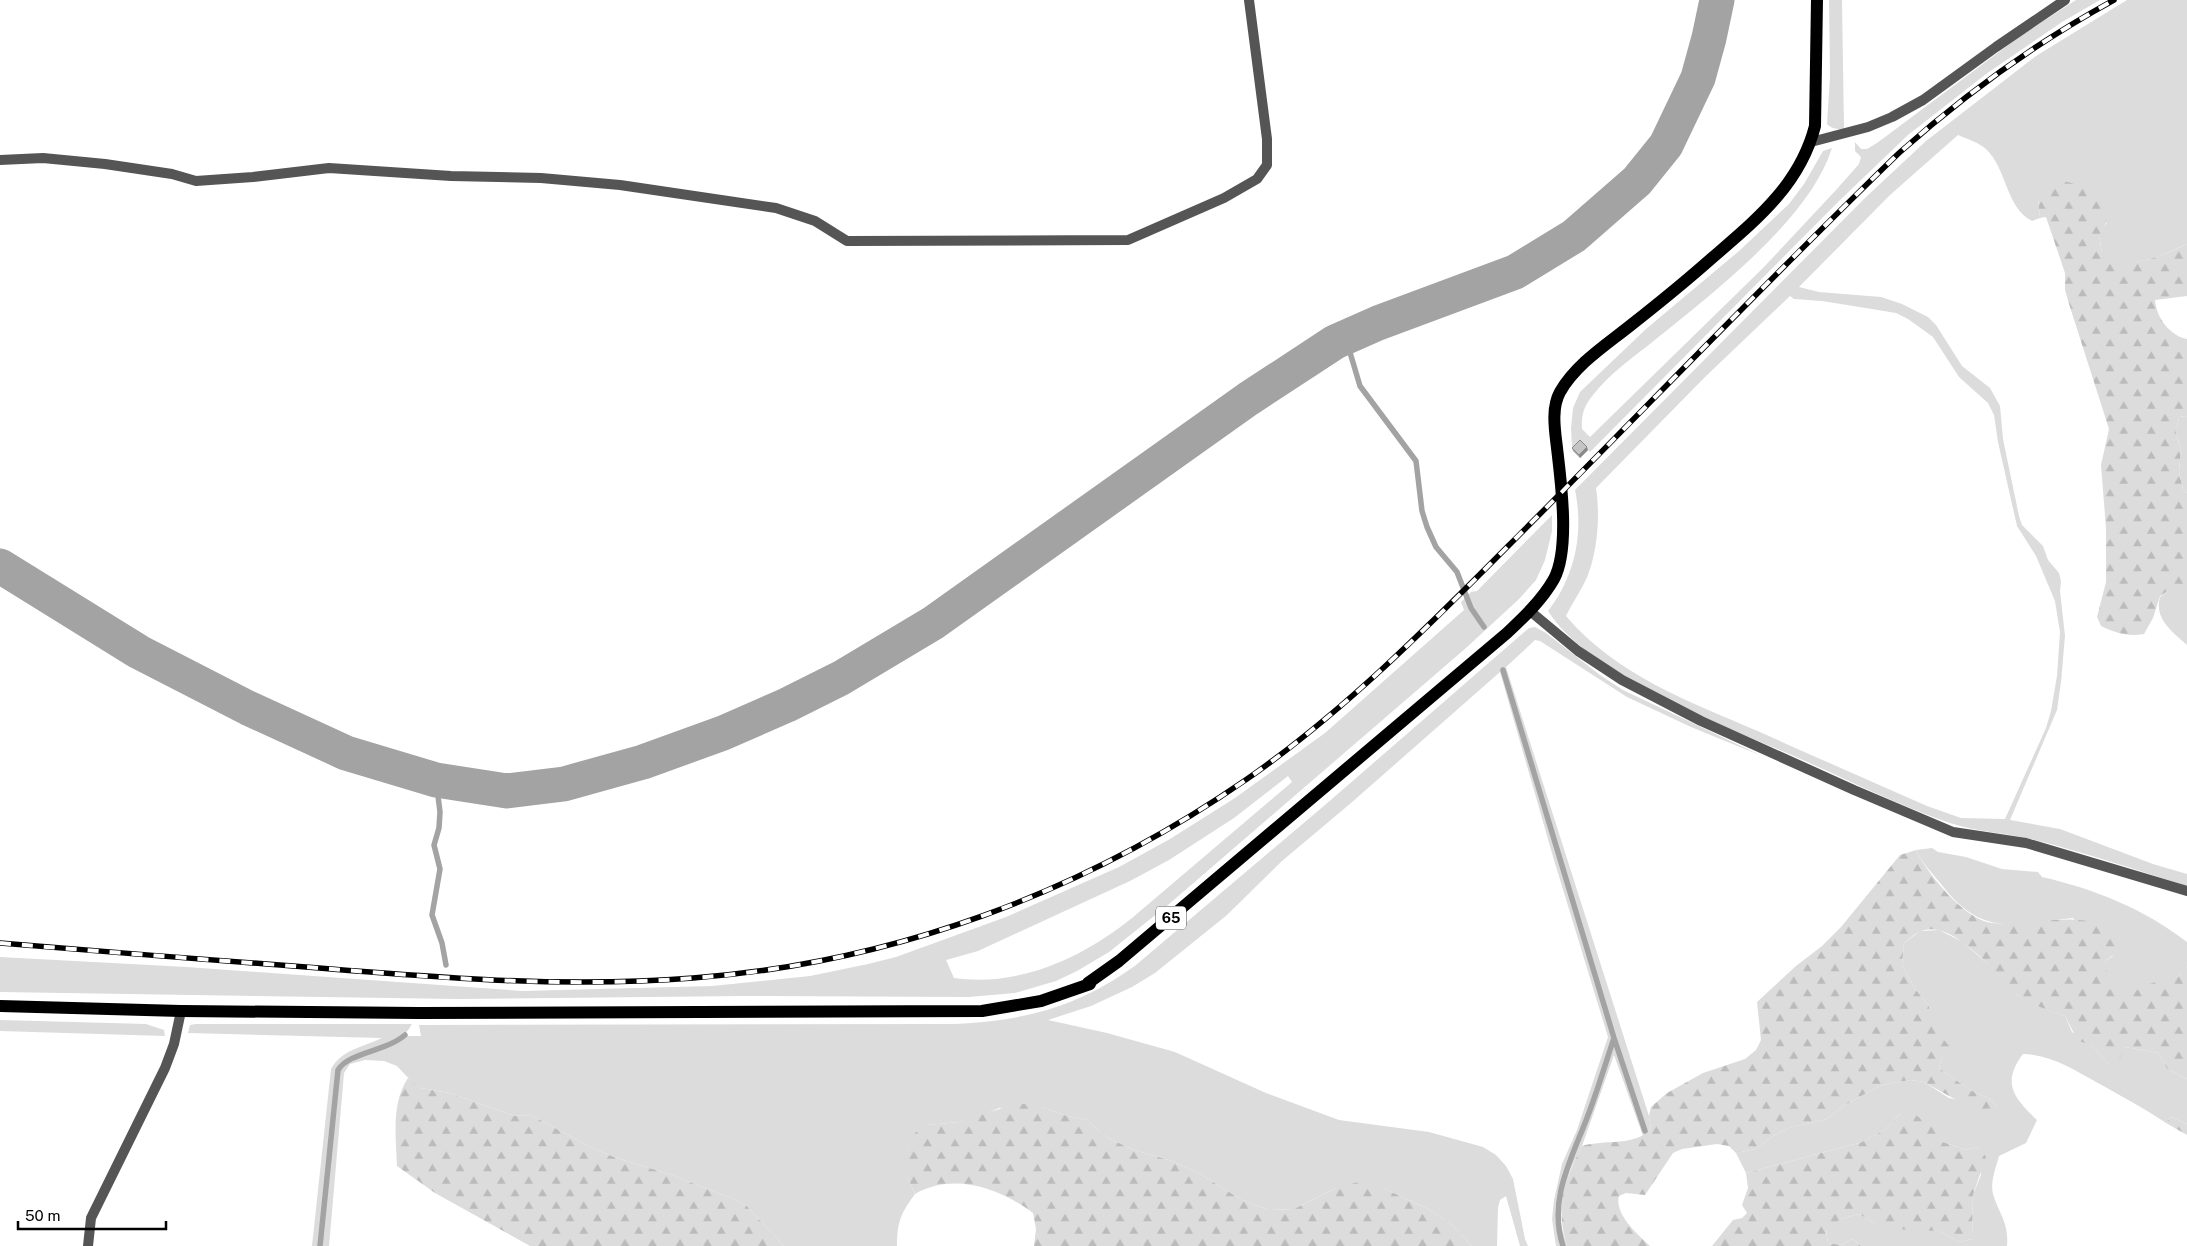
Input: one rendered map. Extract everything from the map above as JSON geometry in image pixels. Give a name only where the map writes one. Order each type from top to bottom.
[{"type":"main road","name":"65","points":[[0,1006],[181,1011],[982,1011],[1041,1001],[1090,984],[1088,983],[1119,961],[1353,764],[1507,633],[1530,611],[1554,577],[1561,546],[1563,521],[1562,492],[1554,420],[1559,394],[1588,358],[1663,300],[1776,200],[1790,180],[1811,142],[1815,126],[1817,0]]},
{"type":"street","points":[[0,160],[44,158],[105,164],[172,174],[196,181],[253,177],[329,168],[451,176],[541,178],[620,185],[776,208],[815,221],[847,241],[1128,240],[1224,198],[1257,179],[1266,165],[1267,139],[1249,0]]},
{"type":"street","points":[[1811,142],[1860,130],[1892,117],[1923,100],[2065,0]]},
{"type":"street","points":[[1530,611],[1578,652],[1622,680],[1701,721],[1854,790],[1953,832],[2026,843],[2187,891]]},
{"type":"street","points":[[88,1246],[91,1218],[165,1068],[174,1044],[181,1011]]},
{"type":"green space","points":[[1829,0],[1842,0],[1844,129],[1831,127],[1827,124],[1830,77]]},
{"type":"green space","points":[[2076,0],[2100,0],[2062,22],[1986,74],[1908,135],[1838,202],[1590,452],[1581,441],[1572,447],[1573,408],[1580,392],[1646,329],[1739,251],[1789,204],[1804,184],[1823,151],[1832,148],[1820,175],[1782,228],[1731,277],[1623,366],[1593,395],[1585,407],[1582,419],[1582,429],[1590,437],[1764,267],[1836,190],[1859,164],[1861,157],[1855,151],[1855,142],[1861,149],[1867,149],[1877,143],[2019,37]]},
{"type":"green space","points":[[2127,0],[2187,0],[2187,244],[2144,261],[2123,262],[2102,253],[2099,235],[2107,223],[2038,199],[2040,218],[2032,221],[2023,215],[2017,207],[1993,157],[1986,149],[1958,135],[1890,195],[1799,287],[1819,292],[1881,297],[1902,304],[1928,317],[1936,325],[1962,366],[1990,388],[2000,406],[2003,439],[2019,516],[2022,525],[2043,546],[2048,560],[2059,573],[2065,636],[2057,710],[2010,820],[2060,829],[2153,864],[2187,874],[2187,886],[2054,845],[1960,826],[1894,801],[1665,699],[1596,658],[1568,635],[1548,611],[1565,583],[1575,554],[1578,538],[1578,506],[1575,490],[1865,198],[1926,141],[2036,56]],"holes":[[[1790,296],[1794,299],[1822,301],[1896,313],[1908,319],[1933,337],[1959,377],[1988,403],[1994,415],[1998,442],[2017,526],[2036,556],[2055,601],[2060,632],[2057,676],[2051,711],[2046,728],[2005,819],[1961,818],[1927,806],[1681,698],[1631,671],[1608,655],[1586,637],[1566,616],[1584,583],[1592,562],[1597,530],[1598,508],[1596,488],[1705,377]]]},
{"type":"green space","points":[[2058,181],[2084,187],[2099,197],[2106,213],[2106,223],[2100,237],[2102,252],[2113,258],[2134,262],[2155,257],[2187,244],[2187,296],[2155,300],[2158,313],[2165,325],[2175,334],[2187,339],[2187,416],[2179,417],[2176,432],[2181,450],[2179,472],[2183,489],[2187,493],[2187,591],[2168,591],[2160,596],[2153,618],[2144,634],[2127,635],[2112,631],[2101,626],[2097,617],[2106,582],[2106,528],[2101,465],[2109,429],[2065,290],[2065,273],[2046,217],[2040,218],[2038,199],[2048,187]]},
{"type":"green space","points":[[2187,416],[2187,493],[2183,489],[2179,472],[2181,450],[2176,432],[2179,417]]},
{"type":"green space","points":[[1552,515],[1552,531],[1545,560],[1536,580],[1519,599],[1466,648],[1168,905],[1109,952],[1056,981],[1015,993],[969,997],[742,996],[458,999],[0,992],[0,957],[187,967],[523,991],[712,986],[810,976],[896,957],[1006,917],[1119,867],[1170,839],[1235,798],[1325,733],[1464,610],[1461,602],[1471,592],[1477,591]],"holes":[[[1288,776],[1292,782],[1132,918],[1092,946],[1071,957],[1026,974],[979,980],[954,978],[946,960],[978,951],[1130,881],[1169,860],[1234,818]]]},
{"type":"green space","points":[[2168,591],[2187,591],[2187,645],[2170,629],[2162,618],[2159,605],[2160,597]]},
{"type":"green space","points":[[1535,627],[1546,633],[1600,675],[1623,690],[1762,756],[1691,727],[1627,697],[1540,641],[1535,640],[1506,667],[1649,1116],[1651,1130],[1643,1136],[1614,1055],[1582,1146],[1570,1170],[1561,1204],[1561,1225],[1567,1246],[1556,1246],[1552,1219],[1554,1200],[1562,1164],[1577,1130],[1608,1037],[1554,860],[1500,672],[1282,861],[1227,915],[1155,973],[1132,987],[1091,1006],[1048,1020],[1107,1033],[1175,1052],[1266,1093],[1339,1120],[1429,1132],[1483,1147],[1496,1155],[1506,1166],[1513,1179],[1528,1246],[1520,1246],[1506,1196],[1500,1200],[1498,1208],[1497,1246],[1472,1246],[1451,1224],[1430,1210],[1385,1189],[1336,1188],[1294,1209],[1269,1210],[1242,1200],[1197,1172],[1169,1160],[1134,1150],[1108,1138],[1087,1120],[1064,1115],[1042,1107],[999,1108],[982,1116],[959,1122],[927,1125],[909,1145],[907,1177],[915,1194],[901,1218],[897,1246],[784,1246],[747,1206],[733,1199],[672,1175],[592,1148],[531,1115],[515,1116],[449,1093],[421,1088],[413,1083],[397,1066],[384,1061],[365,1060],[350,1064],[344,1073],[329,1246],[321,1246],[340,1071],[343,1065],[351,1060],[389,1048],[406,1036],[421,1036],[419,1025],[951,1024],[1002,1020],[1071,1002],[1114,980],[1136,965],[1325,805],[1529,628]]},
{"type":"green space","points":[[1932,848],[1938,852],[1966,857],[2002,869],[2038,872],[2042,877],[2100,894],[2136,910],[2171,930],[2187,942],[2187,966],[2185,971],[2174,980],[2149,984],[2127,997],[2100,964],[2113,956],[2073,918],[2033,923],[2000,924],[1970,913],[1941,884],[1916,850]]},
{"type":"green space","points":[[1916,850],[1936,881],[1956,902],[1977,918],[1987,922],[2003,924],[2063,919],[2082,920],[2099,925],[2112,934],[2120,950],[2101,964],[2127,996],[2154,982],[2175,978],[2187,966],[2187,1079],[2167,1069],[2159,1053],[2125,1047],[2119,1060],[2108,1064],[2092,1045],[2078,1041],[2065,1016],[2039,1007],[2020,997],[1985,961],[1958,939],[1945,932],[1932,929],[1919,932],[1904,943],[1902,965],[1915,989],[1929,1006],[1929,1023],[1951,1048],[1941,1060],[1939,1068],[1970,1090],[1990,1099],[1997,1108],[1982,1109],[1967,1106],[1924,1082],[1911,1080],[1879,1086],[1842,1107],[1827,1119],[1789,1128],[1773,1136],[1755,1149],[1736,1153],[1729,1146],[1717,1144],[1682,1149],[1673,1153],[1645,1195],[1626,1193],[1619,1196],[1618,1203],[1623,1217],[1650,1246],[1567,1246],[1563,1232],[1563,1194],[1570,1171],[1582,1146],[1626,1141],[1643,1135],[1651,1130],[1649,1116],[1651,1107],[1667,1093],[1703,1073],[1745,1059],[1756,1050],[1761,1040],[1757,1002],[1796,966],[1822,946],[1841,927],[1900,855]]},
{"type":"green space","points":[[1939,930],[1963,942],[2000,975],[2017,995],[2040,1007],[2065,1016],[2072,1032],[2092,1045],[2108,1064],[2125,1047],[2159,1053],[2167,1069],[2187,1079],[2187,1124],[2171,1117],[2166,1123],[2062,1064],[2044,1057],[2023,1054],[2016,1064],[2013,1073],[2013,1090],[2022,1104],[2037,1120],[2026,1143],[1999,1156],[1992,1184],[1993,1194],[2005,1224],[2007,1246],[1861,1246],[1852,1239],[1841,1245],[1828,1243],[1826,1229],[1841,1219],[1859,1214],[1876,1224],[1939,1231],[1959,1242],[1972,1239],[1973,1195],[1981,1175],[1979,1147],[1965,1150],[1943,1142],[1931,1127],[1901,1113],[1886,1129],[1862,1142],[1746,1173],[1736,1153],[1755,1149],[1773,1136],[1789,1128],[1827,1119],[1842,1107],[1879,1086],[1897,1082],[1911,1080],[1924,1082],[1949,1098],[1997,1108],[1990,1099],[1970,1090],[1939,1068],[1941,1060],[1950,1048],[1928,1023],[1929,1006],[1915,989],[1902,965],[1904,943],[1920,931]]},
{"type":"green space","points":[[0,1020],[146,1024],[164,1030],[165,1036],[0,1031]]},
{"type":"green space","points":[[412,1024],[405,1034],[396,1041],[353,1056],[337,1070],[319,1246],[312,1246],[331,1069],[347,1053],[382,1038],[188,1033],[190,1025]]},
{"type":"green space","points":[[408,1078],[421,1088],[449,1093],[515,1116],[531,1115],[592,1148],[672,1175],[733,1199],[747,1206],[784,1246],[530,1246],[435,1193],[397,1166],[397,1109],[399,1098]]},
{"type":"green space","points":[[1018,1103],[1042,1107],[1064,1115],[1087,1120],[1108,1138],[1134,1150],[1169,1160],[1197,1172],[1242,1200],[1269,1210],[1294,1209],[1336,1188],[1358,1182],[1385,1189],[1430,1210],[1451,1224],[1472,1246],[1034,1246],[1036,1229],[1033,1213],[1006,1196],[976,1186],[961,1184],[945,1184],[930,1187],[915,1194],[907,1177],[907,1159],[909,1145],[915,1133],[927,1125],[959,1122]]},
{"type":"green space","points":[[1901,1113],[1913,1113],[1939,1132],[1943,1142],[1965,1150],[1979,1147],[1986,1157],[1973,1195],[1972,1239],[1959,1242],[1939,1231],[1892,1229],[1876,1224],[1859,1214],[1841,1219],[1826,1230],[1828,1243],[1841,1245],[1852,1239],[1861,1246],[1712,1246],[1733,1220],[1742,1218],[1747,1213],[1742,1205],[1748,1188],[1746,1173],[1862,1142],[1886,1129]]},
{"type":"green space","points":[[2171,1117],[2187,1124],[2187,1135],[2166,1123]]},
{"type":"building","points":[[1580,440],[1587,447],[1579,455],[1572,448]]},
{"type":"waterway","points":[[0,566],[139,652],[248,708],[346,753],[436,780],[507,791],[564,784],[643,762],[723,733],[787,705],[841,678],[933,623],[1248,399],[1335,342],[1378,323],[1515,272],[1574,236],[1637,181],[1666,145],[1698,78],[1717,0]]},
{"type":"waterway","points":[[1335,342],[1349,349],[1360,386],[1416,461],[1422,511],[1427,527],[1436,547],[1457,572],[1471,608],[1484,627]]},
{"type":"waterway","points":[[1503,670],[1614,1038],[1645,1131]]},
{"type":"waterway","points":[[436,780],[440,812],[439,828],[434,845],[440,869],[432,915],[442,943],[446,965]]},
{"type":"waterway","points":[[320,1246],[338,1070],[350,1059],[388,1045],[405,1035]]},
{"type":"waterway","points":[[1563,1246],[1558,1212],[1563,1180],[1587,1118],[1614,1038]]},
{"type":"railway","points":[[0,943],[459,978],[552,982],[646,981],[767,970],[841,957],[913,939],[983,916],[1052,888],[1119,856],[1184,820],[1247,779],[1325,719],[1400,653],[1436,618],[1763,287],[1899,153],[2002,70],[2057,33],[2114,0]]}]
